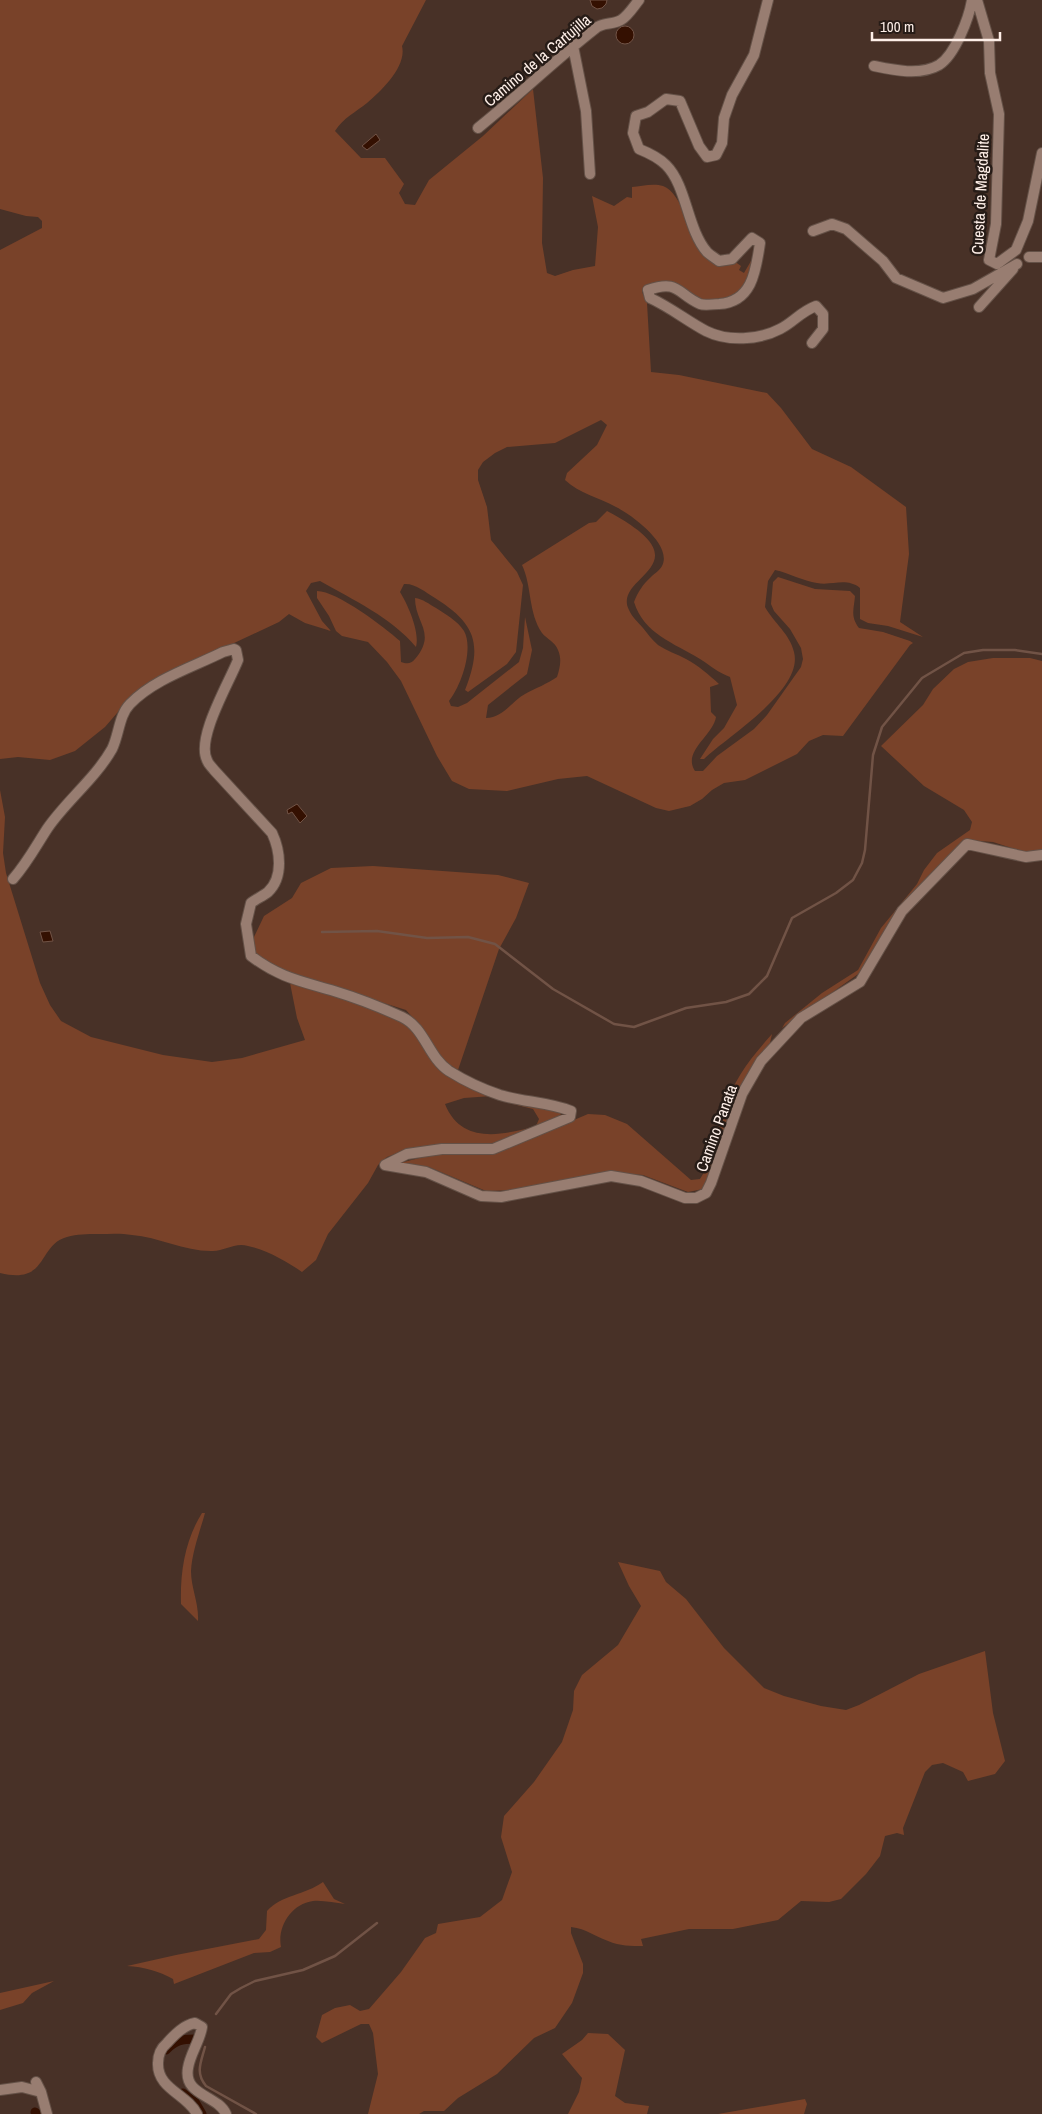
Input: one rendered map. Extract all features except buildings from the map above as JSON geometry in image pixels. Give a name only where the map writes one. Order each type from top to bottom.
[{"type":"street","name":"Camino de la Cartujilla","points":[[478,128],[518,96],[536,76],[573,46],[600,25],[620,20],[639,0]]},
{"type":"street","points":[[768,0],[754,55],[732,95],[724,118],[722,143],[716,155],[707,158],[699,146],[680,101],[666,99],[648,112],[636,116],[633,132],[639,149],[655,156],[667,166],[680,189],[692,223],[706,251],[719,261],[732,259],[752,238],[760,242],[755,270],[747,292],[726,303],[702,304],[678,288],[661,286],[648,290],[650,298],[668,306],[707,332],[732,338],[760,337],[781,329],[803,311],[816,306],[823,314],[823,329],[812,343]]},
{"type":"street","points":[[874,66],[896,70],[920,70],[939,64],[954,47],[967,23],[972,0]]},
{"type":"street","name":"Cuesta de Magdalite","points":[[977,0],[989,42],[990,73],[999,114],[996,224],[989,260],[997,264],[1016,250]]},
{"type":"street","points":[[573,46],[586,111],[590,174]]},
{"type":"street","points":[[979,307],[1017,264],[1021,256],[1016,250],[1028,220],[1042,153]]},
{"type":"street","points":[[813,231],[832,224],[846,229],[884,261],[896,278],[943,298],[973,289],[1017,264]]},
{"type":"street","points":[[1029,257],[1042,257]]},
{"type":"street","name":"Camino Panata","points":[[13,879],[28,861],[48,828],[102,764],[112,749],[125,711],[130,703],[158,683],[223,652],[234,649],[236,650],[238,660],[210,723],[205,737],[204,749],[206,760],[268,828],[277,844],[279,859],[276,880],[268,892],[251,903],[246,924],[251,956],[266,968],[290,979],[336,992],[405,1018],[421,1033],[438,1061],[446,1069],[470,1084],[500,1095],[571,1111],[570,1117],[493,1149],[442,1149],[407,1154],[385,1165],[426,1172],[481,1196],[500,1197],[611,1176],[641,1181],[685,1198],[696,1198],[706,1193],[711,1183],[742,1094],[760,1061],[801,1018],[860,982],[902,911],[967,844],[1026,856],[1042,855]]},
{"type":"street","points":[[197,2114],[192,2105],[174,2093],[160,2077],[158,2068],[158,2058],[162,2047],[179,2031],[189,2024],[195,2023],[202,2027],[201,2036],[188,2069],[188,2078],[192,2088],[224,2108],[226,2114]]},
{"type":"street","points":[[36,2082],[47,2114]]},
{"type":"street","points":[[0,2090],[22,2086],[41,2092]]},
{"type":"shaded area","points":[[0,0],[426,0],[402,46],[401,62],[392,77],[373,98],[346,119],[335,131],[361,158],[385,158],[404,184],[399,193],[405,204],[415,205],[429,180],[483,136],[533,89],[543,178],[542,243],[547,273],[555,276],[595,266],[598,227],[592,196],[614,206],[627,197],[632,198],[632,187],[643,185],[663,186],[673,193],[702,251],[711,261],[721,265],[734,261],[741,266],[739,270],[744,273],[758,249],[743,291],[724,300],[702,302],[680,285],[647,286],[642,292],[647,303],[651,372],[679,375],[767,393],[781,408],[812,449],[851,467],[906,507],[909,554],[900,622],[923,637],[888,626],[868,623],[860,619],[860,588],[855,585],[844,582],[828,584],[806,581],[775,570],[768,581],[765,607],[792,646],[794,667],[788,682],[762,711],[704,759],[700,759],[713,739],[724,728],[737,705],[730,677],[652,630],[639,613],[634,602],[637,595],[646,582],[662,566],[664,558],[662,549],[656,540],[623,511],[583,492],[565,480],[567,473],[597,445],[607,425],[601,420],[555,443],[507,447],[483,462],[478,470],[478,480],[487,507],[491,540],[517,572],[523,585],[516,652],[507,664],[468,692],[465,690],[474,660],[472,636],[460,617],[449,608],[420,588],[404,584],[400,592],[415,626],[416,647],[406,636],[383,618],[320,581],[311,583],[306,591],[322,621],[331,631],[305,623],[289,614],[279,622],[217,651],[124,705],[105,727],[75,751],[50,760],[18,757],[0,759],[0,250],[42,228],[42,221],[38,217],[0,209]]},
{"type":"shaded area","points":[[590,0],[607,0],[602,8],[597,9],[592,6]]},
{"type":"shaded area","points":[[625,26],[631,29],[634,35],[631,41],[625,44],[619,41],[616,35],[619,29]]},
{"type":"shaded area","points":[[376,134],[380,140],[367,150],[362,146]]},
{"type":"shaded area","points":[[607,511],[637,530],[652,545],[655,557],[650,568],[627,598],[632,615],[658,645],[695,664],[719,684],[710,687],[711,712],[716,717],[710,731],[695,750],[692,757],[695,771],[703,771],[717,756],[754,729],[767,715],[801,667],[803,659],[801,648],[790,629],[774,611],[771,604],[773,582],[778,577],[815,589],[850,591],[855,596],[853,609],[856,624],[859,628],[883,632],[913,643],[843,736],[823,735],[809,741],[797,754],[745,780],[724,783],[690,806],[669,811],[656,808],[587,776],[558,779],[507,791],[469,789],[452,781],[437,756],[401,681],[387,662],[368,642],[342,636],[336,631],[317,598],[317,591],[348,603],[393,635],[400,641],[401,662],[403,663],[413,661],[424,642],[425,635],[415,598],[421,599],[455,621],[464,631],[468,647],[462,677],[449,701],[451,706],[458,707],[467,703],[519,662],[523,648],[525,617],[532,650],[527,674],[488,705],[486,718],[492,717],[502,712],[520,697],[557,677],[560,667],[557,647],[542,633],[534,617],[522,565],[589,523],[596,522]]},
{"type":"shaded area","points":[[993,658],[1030,658],[1042,661],[1042,852],[1027,853],[993,842],[967,840],[949,855],[913,896],[861,972],[782,1028],[785,1023],[822,993],[858,970],[881,928],[917,884],[924,870],[937,853],[970,830],[972,822],[964,810],[924,786],[881,746],[923,705],[933,689],[954,669],[968,662]]},
{"type":"shaded area","points":[[0,790],[5,817],[3,853],[6,873],[40,983],[50,1005],[61,1021],[91,1037],[163,1055],[212,1062],[242,1058],[305,1040],[297,1018],[290,983],[339,996],[406,1024],[414,1030],[441,1069],[492,1096],[464,1098],[445,1104],[452,1117],[461,1126],[483,1134],[496,1134],[536,1126],[539,1119],[533,1109],[501,1101],[498,1098],[562,1111],[560,1116],[494,1146],[406,1150],[387,1157],[378,1165],[368,1183],[328,1234],[316,1260],[302,1272],[276,1256],[243,1245],[216,1251],[201,1250],[128,1234],[82,1234],[58,1241],[35,1269],[27,1274],[0,1273]]},
{"type":"shaded area","points":[[297,804],[307,816],[300,823],[292,812],[288,814],[287,810]]},
{"type":"shaded area","points":[[373,866],[498,875],[529,883],[516,918],[499,949],[458,1070],[442,1060],[423,1029],[406,1010],[292,974],[253,954],[253,939],[264,916],[292,898],[301,883],[331,868]]},
{"type":"shaded area","points":[[50,931],[53,941],[43,942],[40,932]]},
{"type":"shaded area","points":[[772,1034],[770,1043],[752,1067],[734,1105],[703,1189],[688,1192],[643,1175],[609,1172],[523,1190],[486,1191],[429,1167],[396,1164],[431,1155],[499,1152],[588,1114],[605,1115],[627,1124],[691,1180],[700,1179],[712,1155],[728,1099],[750,1061]]},
{"type":"shaded area","points":[[202,1513],[205,1513],[191,1571],[198,1621],[181,1604],[181,1592],[183,1568],[188,1545],[191,1534]]},
{"type":"shaded area","points":[[618,1562],[660,1571],[666,1582],[686,1599],[724,1648],[764,1688],[784,1696],[821,1706],[846,1710],[919,1674],[985,1651],[993,1713],[1005,1761],[995,1774],[968,1781],[963,1772],[943,1763],[932,1765],[925,1772],[903,1828],[904,1835],[897,1833],[885,1836],[880,1856],[866,1874],[841,1899],[829,1902],[801,1901],[778,1920],[733,1929],[689,1929],[641,1939],[643,1946],[617,1944],[582,1929],[571,1927],[571,1933],[583,1964],[583,1973],[572,2003],[555,2028],[534,2038],[497,2074],[458,2098],[444,2111],[424,2111],[419,2114],[368,2114],[378,2074],[373,2033],[369,2024],[361,2024],[322,2043],[316,2037],[322,2015],[335,2008],[350,2005],[360,2011],[369,2009],[401,1972],[425,1938],[436,1933],[438,1924],[480,1917],[502,1900],[512,1872],[501,1837],[504,1816],[534,1782],[562,1742],[573,1710],[574,1691],[582,1675],[618,1645],[641,1606]]},
{"type":"shaded area","points":[[323,1882],[334,1899],[345,1904],[313,1901],[298,1907],[284,1924],[280,1939],[281,1947],[270,1952],[254,1953],[174,1984],[173,1979],[162,1974],[145,1968],[127,1966],[259,1939],[266,1930],[267,1911],[286,1898],[309,1890]]},
{"type":"shaded area","points":[[54,1981],[32,1993],[23,2003],[0,2010],[0,1993]]},
{"type":"shaded area","points":[[588,2033],[608,2034],[625,2050],[615,2096],[625,2103],[649,2106],[647,2114],[568,2114],[579,2092],[582,2078],[562,2054],[582,2040]]},
{"type":"shaded area","points":[[805,2099],[807,2104],[804,2114],[718,2114]]},
{"type":"waterway","points":[[322,932],[377,931],[427,938],[468,937],[495,944],[553,989],[614,1024],[634,1027],[686,1008],[726,1002],[749,994],[767,976],[792,918],[836,893],[853,880],[862,863],[865,850],[873,755],[882,727],[922,678],[964,653],[983,650],[1015,650],[1042,654]]},
{"type":"waterway","points":[[216,2014],[231,1994],[241,1988],[255,1981],[303,1970],[335,1956],[377,1923]]},
{"type":"waterway","points":[[166,2050],[172,2044],[179,2041],[194,2039]]},
{"type":"waterway","points":[[205,2047],[200,2072],[206,2086],[256,2114]]},
{"type":"waterway","points":[[183,2093],[195,2102],[202,2114]]}]
